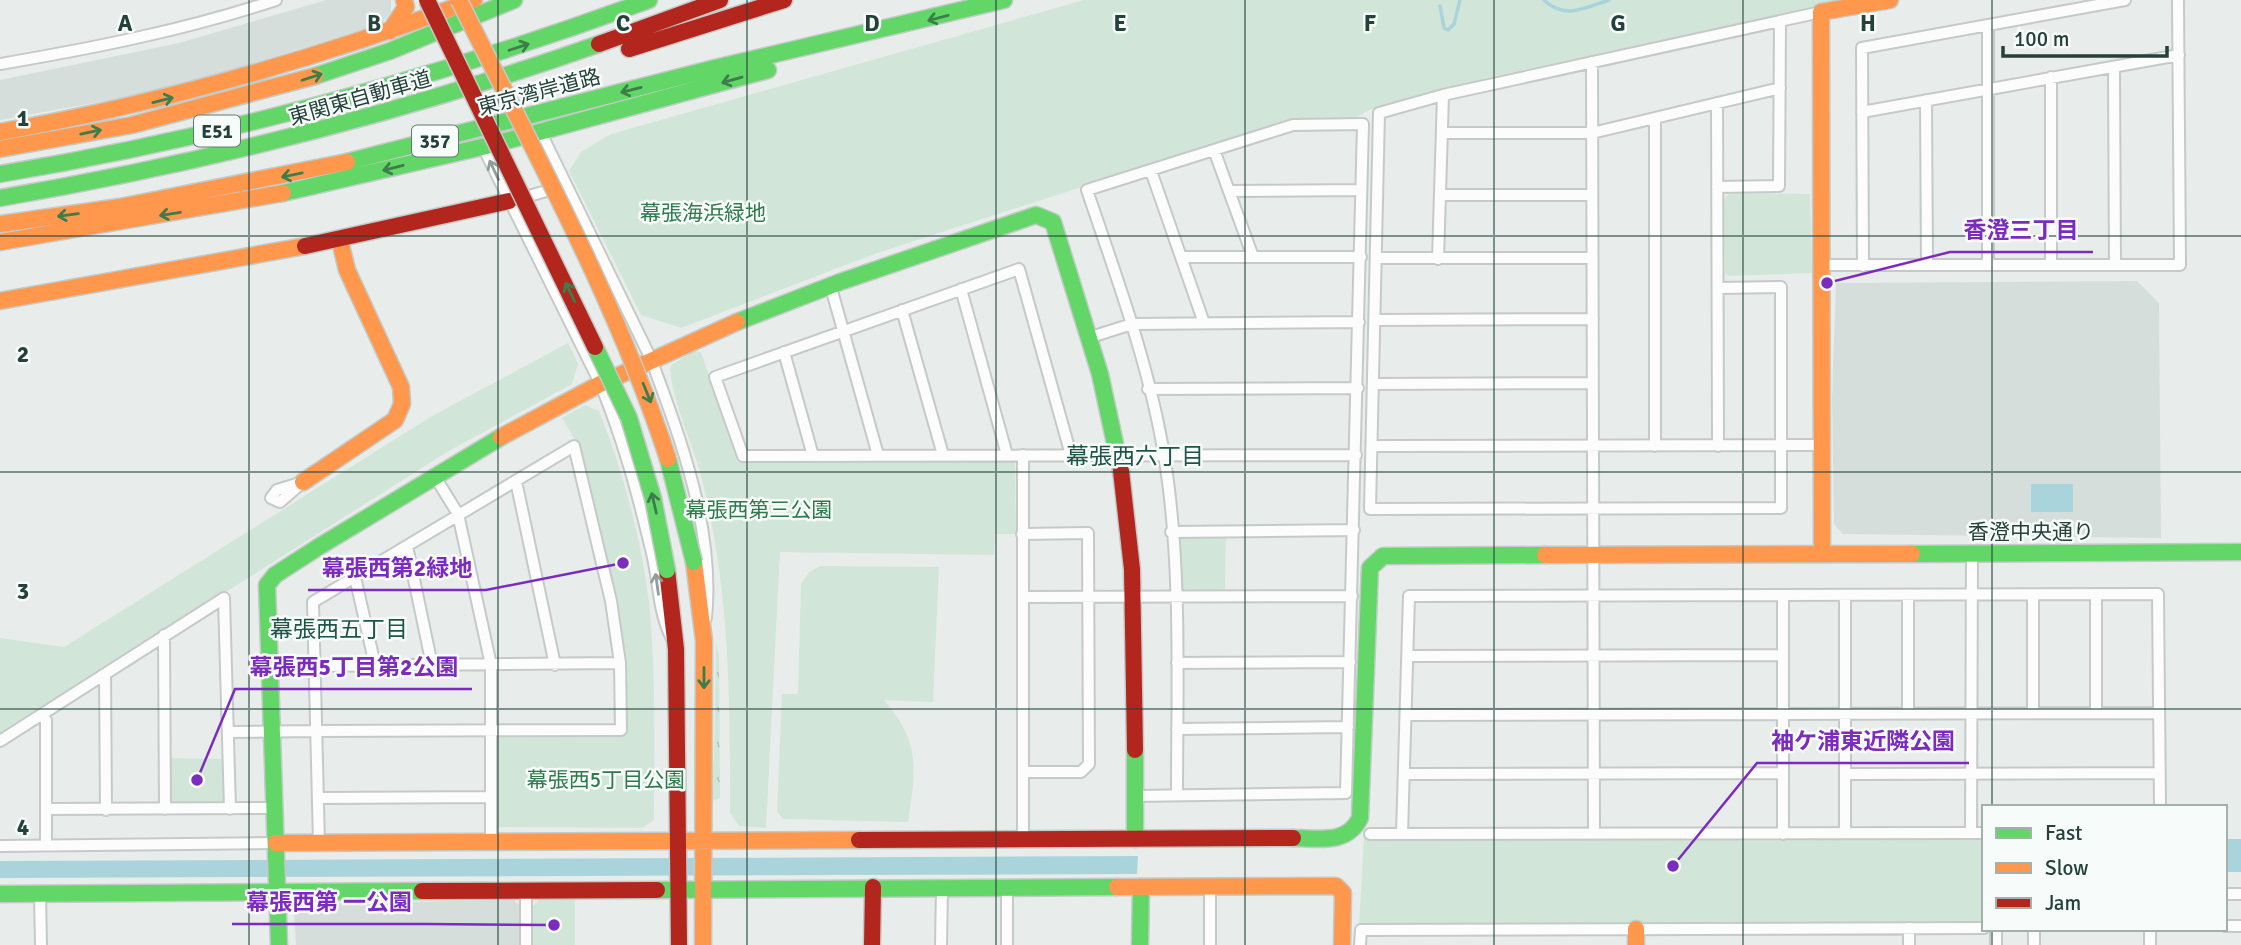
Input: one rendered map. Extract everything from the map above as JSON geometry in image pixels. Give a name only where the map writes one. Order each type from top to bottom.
[{"type":"main road","points":[[388,33],[406,7],[404,0]]},
{"type":"main road","points":[[427,0],[629,418],[653,498],[667,570],[676,649],[680,945]]},
{"type":"main road","points":[[459,0],[611,310],[649,396],[667,446],[694,562],[704,641],[703,945]]},
{"type":"main road","points":[[0,132],[136,107],[269,73],[388,33],[474,0]]},
{"type":"main road","points":[[0,149],[169,116],[278,88],[397,47],[514,0]]},
{"type":"main road","points":[[551,37],[616,0]]},
{"type":"main road","name":"東関東自動車道","points":[[0,174],[229,129],[430,74],[551,37],[649,0]]},
{"type":"main road","name":"東関東自動車道","points":[[0,198],[239,152],[425,102],[537,68],[720,0]]},
{"type":"main road","points":[[537,68],[607,56],[784,0]]},
{"type":"main road","name":"東京湾岸道路","points":[[0,224],[120,207],[326,167],[715,68],[865,35],[1004,0]]},
{"type":"main road","points":[[1822,553],[1821,12],[1890,0]]},
{"type":"main road","points":[[0,242],[218,206],[483,147],[849,47],[865,35]]},
{"type":"main road","points":[[0,301],[190,271],[340,241],[509,201]]},
{"type":"main road","points":[[276,844],[491,841],[679,846],[1135,839],[1133,597],[1129,529],[1118,454],[1091,337],[1053,222],[1036,215],[830,284],[651,359],[600,383],[434,475],[269,580],[267,584],[279,945]]},
{"type":"main road","points":[[303,482],[395,420],[402,404],[401,387],[347,270],[340,241]]},
{"type":"main road","name":"香澄中央通り","points":[[1135,839],[1342,838],[1355,828],[1360,818],[1362,789],[1370,568],[1375,560],[1391,554],[2241,552]]},
{"type":"main road","points":[[0,894],[526,890],[679,885],[1210,888],[1336,886],[1343,893],[1342,945]]},
{"type":"main road","points":[[872,945],[873,887]]},
{"type":"main road","points":[[1140,945],[1141,887]]},
{"type":"street","points":[[0,64],[127,42],[276,0]]},
{"type":"street","points":[[1863,266],[1862,48],[2124,0]]},
{"type":"street","points":[[1822,265],[2180,265],[2178,0]]},
{"type":"street","points":[[1718,288],[1781,287],[1780,508],[1370,509],[1379,113],[1443,95],[1821,12]]},
{"type":"street","points":[[1717,187],[1779,186],[1780,21]]},
{"type":"street","points":[[1988,25],[1988,265]]},
{"type":"street","points":[[1861,112],[2179,55]]},
{"type":"street","points":[[1592,62],[1594,833]]},
{"type":"street","points":[[2114,67],[2115,265]]},
{"type":"street","points":[[2050,77],[2051,265]]},
{"type":"street","points":[[1442,133],[1592,133],[1780,88]]},
{"type":"street","points":[[1438,259],[1443,95]]},
{"type":"street","points":[[1926,100],[1927,265]]},
{"type":"street","points":[[1717,103],[1718,446]]},
{"type":"street","points":[[1655,118],[1655,446]]},
{"type":"street","points":[[1135,796],[1346,793],[1363,124],[1293,125],[1087,190],[1132,324],[1164,455],[1175,597],[1177,794]]},
{"type":"street","points":[[541,133],[651,359],[681,445],[703,537],[710,585],[704,641]]},
{"type":"street","points":[[483,147],[600,383],[629,462],[653,559],[663,621],[676,649]]},
{"type":"street","points":[[1214,150],[1252,257]]},
{"type":"street","points":[[1152,171],[1204,323]]},
{"type":"street","points":[[509,201],[565,186]]},
{"type":"street","points":[[1229,191],[1361,190]]},
{"type":"street","points":[[1440,195],[1592,195]]},
{"type":"street","points":[[1182,257],[1361,257]]},
{"type":"street","points":[[1376,258],[1592,258]]},
{"type":"street","points":[[1071,455],[1020,269],[715,377],[743,456],[1356,455]]},
{"type":"street","points":[[830,284],[878,456]]},
{"type":"street","points":[[961,289],[1007,455]]},
{"type":"street","points":[[902,310],[943,455]]},
{"type":"street","points":[[1376,320],[1593,319]]},
{"type":"street","points":[[1091,337],[1132,324],[1359,322]]},
{"type":"street","points":[[785,352],[813,456]]},
{"type":"street","points":[[1374,384],[1593,383]]},
{"type":"street","points":[[1148,389],[1358,388]]},
{"type":"street","points":[[1372,446],[1822,445]]},
{"type":"street","points":[[228,732],[317,731],[621,730],[620,663],[611,601],[574,446],[313,602],[317,731],[319,843]]},
{"type":"street","points":[[1023,455],[1023,840]]},
{"type":"street","points":[[434,475],[458,514],[491,665],[491,841]]},
{"type":"street","points":[[516,481],[555,665]]},
{"type":"street","points":[[1171,532],[1354,530]]},
{"type":"street","points":[[1022,534],[1088,533],[1089,597],[1089,764],[1081,772],[1024,772]]},
{"type":"street","points":[[407,546],[432,665]]},
{"type":"street","points":[[1971,833],[1972,553]]},
{"type":"street","points":[[355,578],[375,665]]},
{"type":"street","points":[[2096,594],[2096,713]]},
{"type":"street","points":[[1402,834],[1409,596],[2158,594],[2160,805]]},
{"type":"street","points":[[1783,595],[1783,834]]},
{"type":"street","points":[[1845,595],[1845,833]]},
{"type":"street","points":[[1908,595],[1908,713]]},
{"type":"street","points":[[2033,713],[2034,595]]},
{"type":"street","points":[[1024,597],[1352,596]]},
{"type":"street","points":[[0,741],[224,598],[230,809]]},
{"type":"street","points":[[164,635],[165,809]]},
{"type":"street","points":[[1408,656],[1783,655]]},
{"type":"street","points":[[1177,663],[1350,662]]},
{"type":"street","points":[[315,666],[620,663]]},
{"type":"street","points":[[105,674],[106,810]]},
{"type":"street","points":[[1406,715],[2159,713]]},
{"type":"street","points":[[42,715],[46,720],[46,845]]},
{"type":"street","points":[[1177,729],[1348,727]]},
{"type":"street","points":[[1405,774],[1783,773]]},
{"type":"street","points":[[1846,774],[2159,773]]},
{"type":"street","points":[[318,798],[491,797]]},
{"type":"street","points":[[46,809],[275,808]]},
{"type":"street","points":[[1370,834],[1982,833]]},
{"type":"street","points":[[0,846],[276,844]]},
{"type":"street","points":[[942,887],[942,945]]},
{"type":"street","points":[[1007,887],[1007,945]]},
{"type":"street","points":[[1210,888],[1210,945]]},
{"type":"street","points":[[526,890],[526,945]]},
{"type":"street","points":[[40,894],[41,945]]},
{"type":"street","points":[[1909,928],[1909,945]]},
{"type":"street","points":[[1360,945],[1361,930],[1636,937],[1982,928]]},
{"type":"shaded area","points":[[326,0],[391,0],[391,12],[382,23],[213,76],[138,95],[0,120],[0,80],[179,43]]},
{"type":"shaded area","points":[[2137,281],[2159,303],[2161,538],[1843,534],[1834,524],[1832,398],[1836,283]]},
{"type":"shaded area","points":[[514,900],[520,906],[520,945],[296,945],[294,910],[299,904]]},
{"type":"green space","name":"幕張海浜緑地","points":[[1084,0],[1856,0],[1494,76],[1371,109],[1353,119],[1290,120],[877,253],[681,328],[641,315],[569,171],[581,152],[611,134]]},
{"type":"green space","points":[[1730,193],[1810,194],[1812,273],[1728,276],[1725,273],[1724,199]]},
{"type":"green space","points":[[568,343],[578,364],[572,384],[447,452],[0,735],[0,638],[64,647],[432,416]]},
{"type":"green space","name":"幕張西第三公園","points":[[694,351],[701,352],[738,462],[1015,461],[1016,534],[995,534],[994,555],[780,552],[766,828],[739,826],[730,813],[730,727],[723,600],[710,515],[671,375],[671,365]]},
{"type":"green space","name":"幕張西5丁目公園","points":[[585,405],[599,411],[608,435],[624,484],[643,561],[653,663],[654,820],[642,828],[497,827],[495,734],[623,732],[611,596],[575,440],[562,418]]},
{"type":"green space","points":[[1179,534],[1226,535],[1225,592],[1181,592],[1177,585]]},
{"type":"green space","points":[[820,566],[939,567],[933,702],[884,700],[904,730],[913,757],[913,786],[908,822],[783,819],[777,812],[782,694],[798,694],[801,584],[809,572]]},
{"type":"green space","points":[[716,641],[719,656],[720,798],[710,802],[714,759]]},
{"type":"green space","points":[[169,758],[224,759],[226,801],[172,804],[168,800]]},
{"type":"green space","points":[[1982,837],[1982,923],[1359,925],[1364,838]]},
{"type":"green space","points":[[575,899],[575,945],[533,945],[533,906],[539,900]]},
{"type":"water","points":[[2031,484],[2073,484],[2073,512],[2031,512]]},
{"type":"water","points":[[2227,839],[2241,839],[2241,872],[2227,872]]},
{"type":"water","points":[[1138,856],[1137,874],[0,878],[0,861]]},
{"type":"waterway","points":[[1440,6],[1444,28],[1448,30],[1454,24],[1460,0]]},
{"type":"waterway","points":[[1544,0],[1559,10],[1567,11],[1583,9],[1609,0]]},
{"type":"traffic: fast","points":[[315,76],[390,51],[514,0]]},
{"type":"traffic: fast","points":[[0,174],[166,142],[329,102],[490,55],[649,0]]},
{"type":"traffic: fast","points":[[347,162],[715,68],[1004,0]]},
{"type":"traffic: fast","points":[[0,198],[152,169],[302,134],[451,92],[599,44]]},
{"type":"traffic: fast","points":[[283,193],[495,144],[768,70]]},
{"type":"traffic: fast","points":[[737,322],[840,282],[1036,215],[1053,222],[1100,374],[1121,471]]},
{"type":"traffic: fast","points":[[595,347],[629,418],[653,498],[667,570]]},
{"type":"traffic: fast","points":[[279,945],[267,585],[275,575],[320,546],[501,437]]},
{"type":"traffic: fast","points":[[668,459],[694,562]]},
{"type":"traffic: fast","points":[[1912,554],[2241,552]]},
{"type":"traffic: fast","points":[[1293,838],[1322,839],[1340,836],[1348,833],[1360,818],[1370,568],[1383,556],[1545,555]]},
{"type":"traffic: fast","points":[[1135,750],[1135,839]]},
{"type":"traffic: fast","points":[[657,890],[1117,887]]},
{"type":"traffic: fast","points":[[1140,945],[1141,887]]},
{"type":"traffic: fast","points":[[0,894],[422,891]]},
{"type":"traffic: slow","points":[[390,31],[406,7],[404,0]]},
{"type":"traffic: slow","points":[[459,0],[599,283],[624,341],[668,459]]},
{"type":"traffic: slow","points":[[0,132],[121,107],[240,77],[357,41],[474,0]]},
{"type":"traffic: slow","points":[[1822,553],[1821,12],[1890,0]]},
{"type":"traffic: slow","points":[[0,149],[132,125],[315,76]]},
{"type":"traffic: slow","points":[[0,224],[120,207],[347,162]]},
{"type":"traffic: slow","points":[[0,242],[283,193]]},
{"type":"traffic: slow","points":[[303,482],[395,420],[402,404],[401,387],[347,270],[340,241]]},
{"type":"traffic: slow","points":[[0,301],[305,246]]},
{"type":"traffic: slow","points":[[501,437],[600,384],[737,322]]},
{"type":"traffic: slow","points":[[1545,555],[1912,554]]},
{"type":"traffic: slow","points":[[694,562],[704,641],[703,945]]},
{"type":"traffic: slow","points":[[276,843],[859,840]]},
{"type":"traffic: slow","points":[[1117,887],[1336,886],[1343,893],[1342,945]]},
{"type":"traffic: slow","points":[[1636,929],[1636,945]]},
{"type":"traffic: jam","points":[[427,0],[595,347]]},
{"type":"traffic: jam","points":[[599,44],[720,0]]},
{"type":"traffic: jam","points":[[629,49],[784,0]]},
{"type":"traffic: jam","points":[[305,246],[509,201]]},
{"type":"traffic: jam","points":[[1121,471],[1132,569],[1135,750]]},
{"type":"traffic: jam","points":[[667,570],[676,649],[679,945]]},
{"type":"traffic: jam","points":[[859,840],[1293,838]]},
{"type":"traffic: jam","points":[[872,945],[873,887]]},
{"type":"traffic: jam","points":[[422,891],[657,890]]},
{"type":"place","name":"香澄三丁目","points":[[1827,283]]},
{"type":"place","name":"幕張西第2緑地","points":[[623,563]]},
{"type":"place","name":"幕張西5丁目第2公園","points":[[197,780]]},
{"type":"place","name":"袖ケ浦東近隣公園","points":[[1673,866]]},
{"type":"place","name":"幕張西第 一公園","points":[[554,925]]},
{"type":"district","name":"幕張西六丁目","points":[[1135,456]]},
{"type":"district","name":"幕張西五丁目","points":[[339,629]]}]
